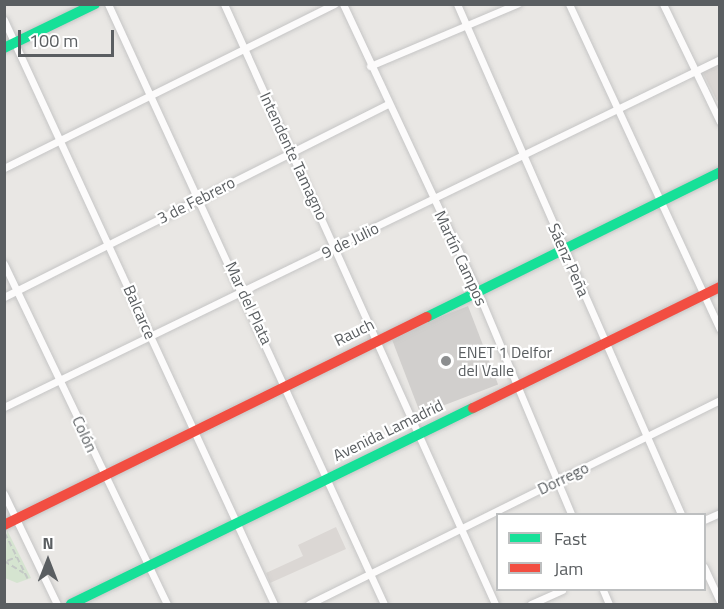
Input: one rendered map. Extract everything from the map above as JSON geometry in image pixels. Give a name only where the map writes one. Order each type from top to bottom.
[{"type":"main road","points":[[10,46],[94,4]]},
{"type":"main road","name":"Rauch","points":[[4,525],[190,428],[720,172]]},
{"type":"main road","name":"Avenida Lamadrid","points":[[71,604],[234,521],[720,286]]},
{"type":"street","name":"Mar del Plata","points":[[108,4],[245,293],[384,604]]},
{"type":"street","name":"Intendente Tamagno","points":[[224,4],[420,432],[495,604]]},
{"type":"street","points":[[4,168],[334,4]]},
{"type":"street","name":"Martín Campos","points":[[343,4],[370,66],[477,290],[571,513]]},
{"type":"street","name":"Sáenz Peña","points":[[458,4],[681,513]]},
{"type":"street","points":[[370,66],[517,4]]},
{"type":"street","points":[[569,4],[720,329]]},
{"type":"street","points":[[663,4],[720,122]]},
{"type":"street","name":"Balcarce","points":[[4,20],[10,46],[59,139],[109,244],[190,428],[274,604]]},
{"type":"street","name":"9 de Julio","points":[[4,407],[245,293],[720,59]]},
{"type":"street","name":"3 de Febrero","points":[[4,297],[388,104]]},
{"type":"street","name":"Colón","points":[[4,264],[167,604]]},
{"type":"street","name":"Dorrego","points":[[309,604],[720,400]]},
{"type":"street","points":[[4,494],[57,604]]},
{"type":"street","points":[[706,520],[720,513]]},
{"type":"street","points":[[706,569],[720,602]]},
{"type":"street","points":[[531,604],[560,591]]},
{"type":"path","points":[[4,533],[28,579]]},
{"type":"path","points":[[5,562],[17,556]]},
{"type":"path","points":[[5,562],[25,573]]},
{"type":"shaded area","points":[[719,63],[719,100],[717,101],[702,71]]},
{"type":"shaded area","points":[[336,527],[346,549],[270,583],[266,573],[303,556],[298,545]]},
{"type":"green space","points":[[7,530],[31,578],[17,583],[5,578]]},
{"type":"building","name":"ENET 1 Delfor del Valle","points":[[468,306],[498,384],[421,414],[391,336]]},
{"type":"traffic: fast","points":[[4,48],[95,4]]},
{"type":"traffic: fast","points":[[427,317],[720,172]]},
{"type":"traffic: fast","points":[[71,604],[473,408]]},
{"type":"traffic: jam","points":[[473,408],[720,287]]},
{"type":"traffic: jam","points":[[4,525],[427,317]]},
{"type":"place","name":"ENET 1 Delfor del Valle","points":[[446,361]]}]
